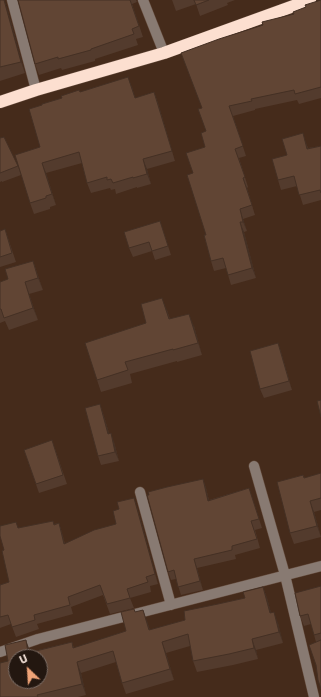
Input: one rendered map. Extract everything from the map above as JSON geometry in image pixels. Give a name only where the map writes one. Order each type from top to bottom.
[{"type":"highway","points":[[0,102],[164,53],[310,0]]},
{"type":"street","points":[[12,0],[36,90]]},
{"type":"street","points":[[143,0],[164,53]]},
{"type":"street","points":[[254,466],[285,575],[314,697]]},
{"type":"street","points":[[140,492],[171,605]]},
{"type":"street","points":[[0,652],[38,639],[321,566]]},
{"type":"building","points":[[0,0],[4,0],[21,62],[0,67]]},
{"type":"building","points":[[18,0],[130,0],[139,26],[132,29],[134,34],[91,50],[58,59],[58,57],[35,64]]},
{"type":"building","points":[[194,0],[209,0],[196,5]]},
{"type":"building","points":[[321,0],[321,87],[295,94],[294,90],[251,99],[252,101],[229,106],[243,146],[235,149],[245,177],[243,178],[252,205],[240,209],[243,222],[240,222],[252,268],[228,275],[223,258],[211,261],[204,235],[206,235],[187,175],[193,173],[186,153],[205,147],[201,133],[206,131],[198,109],[202,108],[181,53],[263,25],[262,22],[294,14],[293,12],[306,7],[305,5]]},
{"type":"building","points":[[128,77],[135,98],[154,92],[172,151],[143,159],[147,174],[113,183],[111,179],[107,180],[107,177],[87,183],[79,152],[42,163],[52,194],[46,196],[46,198],[30,203],[15,155],[40,147],[29,109],[62,98],[61,96],[79,90],[80,92]]},
{"type":"building","points":[[303,133],[307,149],[321,146],[321,193],[320,190],[299,195],[294,176],[278,180],[272,159],[287,155],[282,139]]},
{"type":"building","points":[[4,137],[18,166],[0,173],[0,138]]},
{"type":"building","points":[[160,221],[168,246],[152,251],[149,242],[129,248],[124,232]]},
{"type":"building","points":[[5,229],[12,253],[0,257],[0,231]]},
{"type":"building","points":[[33,261],[38,278],[25,282],[33,308],[4,318],[0,309],[0,282],[8,279],[5,269]]},
{"type":"building","points":[[162,298],[169,319],[189,314],[198,343],[125,362],[128,370],[97,380],[85,343],[146,323],[141,304]]},
{"type":"building","points":[[278,343],[289,381],[260,389],[250,351]]},
{"type":"building","points":[[321,400],[321,417],[317,401]]},
{"type":"building","points":[[100,404],[108,434],[111,433],[115,452],[98,456],[85,408]]},
{"type":"building","points":[[52,440],[63,475],[36,484],[24,450]]},
{"type":"building","points":[[321,473],[321,498],[310,501],[317,526],[290,533],[277,482],[303,475],[304,478]]},
{"type":"building","points":[[203,479],[208,501],[249,488],[259,519],[251,521],[257,539],[232,546],[232,550],[194,559],[200,581],[178,587],[174,570],[168,572],[147,495],[149,495],[148,492]]},
{"type":"building","points":[[134,498],[155,574],[146,577],[148,582],[127,589],[130,598],[107,604],[100,585],[68,597],[70,605],[34,615],[35,620],[12,627],[8,615],[0,617],[0,585],[9,582],[2,551],[4,550],[0,536],[0,526],[16,522],[18,528],[53,521],[54,525],[59,523],[64,544],[94,530],[116,524],[113,511],[119,509],[117,502]]},
{"type":"building","points":[[321,586],[321,633],[314,635],[308,614],[300,616],[295,593]]},
{"type":"building","points":[[263,587],[270,613],[274,612],[279,632],[252,639],[254,648],[193,661],[188,634],[162,642],[170,669],[122,683],[113,651],[77,662],[82,684],[37,695],[38,697],[0,697],[0,663],[8,661],[8,689],[48,689],[48,649],[44,649],[72,642],[73,648],[126,631],[121,612],[134,609],[135,612],[143,610],[149,630],[185,620],[184,611],[245,598],[243,592]]},
{"type":"building","points":[[26,640],[27,649],[8,649],[8,661],[5,645]]},
{"type":"building","points":[[321,640],[321,689],[316,665],[309,645]]}]
